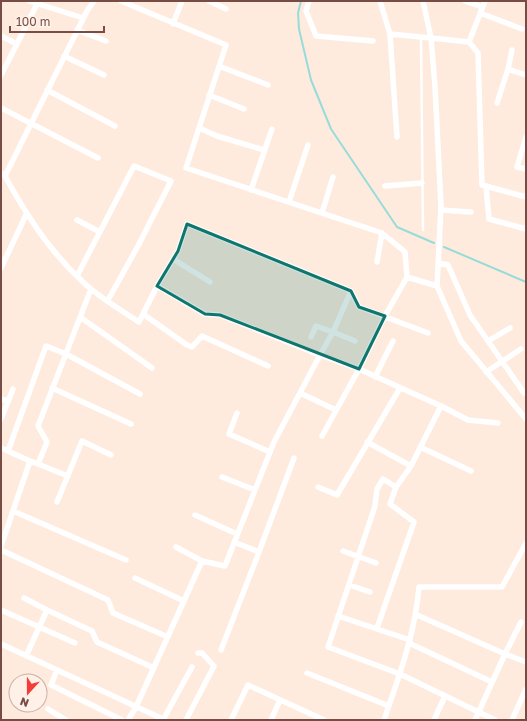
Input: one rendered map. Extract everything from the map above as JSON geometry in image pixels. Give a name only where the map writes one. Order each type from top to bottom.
[{"type":"street","points":[[29,1],[83,18]]},
{"type":"street","points":[[94,1],[83,18],[3,175],[26,215],[49,248],[76,276],[91,289],[139,322],[157,286],[178,251],[187,224],[351,291],[359,307],[428,333]]},
{"type":"street","points":[[121,1],[226,45],[186,168],[382,233],[405,252],[407,277],[385,316],[359,370],[322,436]]},
{"type":"street","points":[[173,24],[182,1]]},
{"type":"street","points":[[208,1],[226,9]]},
{"type":"street","points":[[309,1],[306,11],[316,36],[373,41]]},
{"type":"street","points":[[380,1],[390,34],[397,137]]},
{"type":"street","points":[[423,1],[430,38],[435,86],[441,210],[437,286],[460,341],[526,419]]},
{"type":"street","points":[[465,1],[484,4],[469,42]]},
{"type":"street","points":[[1,75],[37,4]]},
{"type":"street","points":[[480,13],[522,29]]},
{"type":"street","points":[[77,30],[106,41]]},
{"type":"street","points":[[390,34],[469,42],[478,53],[482,185],[526,197]]},
{"type":"street","points":[[1,36],[17,44]]},
{"type":"street","points":[[497,103],[508,69],[512,50]]},
{"type":"street","points":[[64,56],[104,75]]},
{"type":"street","points":[[219,66],[268,85]]},
{"type":"street","points":[[508,69],[526,75]]},
{"type":"street","points":[[47,90],[115,126]]},
{"type":"street","points":[[209,96],[244,109]]},
{"type":"street","points":[[1,108],[98,158]]},
{"type":"street","points":[[199,128],[217,136],[264,150]]},
{"type":"street","points":[[251,190],[272,129]]},
{"type":"street","points":[[526,137],[517,167],[526,169]]},
{"type":"street","points":[[289,202],[308,145]]},
{"type":"street","points":[[76,276],[134,166],[171,181],[138,246],[108,300]]},
{"type":"street","points":[[322,213],[333,177]]},
{"type":"street","points":[[385,186],[422,183]]},
{"type":"street","points":[[486,186],[489,219],[526,229]]},
{"type":"street","points":[[441,210],[471,212]]},
{"type":"street","points":[[1,268],[26,215]]},
{"type":"street","points":[[77,220],[100,232]]},
{"type":"street","points":[[377,262],[382,233]]},
{"type":"street","points":[[173,259],[210,282]]},
{"type":"street","points":[[438,263],[448,265],[470,315],[524,393]]},
{"type":"street","points":[[407,277],[437,286]]},
{"type":"street","points":[[157,286],[205,314],[220,315],[359,370],[441,406],[468,420],[498,423]]},
{"type":"street","points":[[38,464],[47,442],[38,426],[91,289]]},
{"type":"street","points":[[176,547],[202,561],[225,566],[270,452],[333,332],[351,291]]},
{"type":"street","points":[[143,314],[187,345],[192,347],[202,336],[268,366]]},
{"type":"street","points":[[80,317],[152,368]]},
{"type":"street","points":[[311,337],[316,326],[355,341]]},
{"type":"street","points":[[488,341],[510,328]]},
{"type":"street","points":[[375,377],[392,341]]},
{"type":"street","points":[[8,451],[46,346],[66,354],[140,394]]},
{"type":"street","points":[[486,372],[520,349]]},
{"type":"street","points":[[52,388],[131,424]]},
{"type":"street","points":[[318,487],[336,495],[400,388]]},
{"type":"street","points":[[1,419],[13,389]]},
{"type":"street","points":[[300,393],[336,410]]},
{"type":"street","points":[[1,399],[8,402]]},
{"type":"street","points":[[376,628],[414,522],[390,504],[396,487],[411,466],[441,406]]},
{"type":"street","points":[[237,413],[229,434],[270,452]]},
{"type":"street","points":[[57,502],[82,441],[111,455]]},
{"type":"street","points":[[368,442],[411,466]]},
{"type":"street","points":[[420,447],[471,471]]},
{"type":"street","points":[[1,448],[68,476]]},
{"type":"street","points":[[221,650],[260,552],[294,458]]},
{"type":"street","points":[[1,546],[30,461]]},
{"type":"street","points":[[222,477],[255,490]]},
{"type":"street","points":[[396,487],[383,480],[377,489],[376,506],[328,647],[400,674],[496,720]]},
{"type":"street","points":[[13,511],[126,560]]},
{"type":"street","points":[[195,516],[237,534]]},
{"type":"street","points":[[234,542],[260,552]]},
{"type":"street","points":[[384,720],[400,674],[417,615],[419,587],[502,587],[526,542]]},
{"type":"street","points":[[1,550],[108,600],[113,614],[168,637]]},
{"type":"street","points":[[343,551],[376,563]]},
{"type":"street","points":[[128,720],[136,707],[202,561]]},
{"type":"street","points":[[135,578],[184,601]]},
{"type":"street","points":[[349,585],[370,592]]},
{"type":"street","points":[[24,598],[92,631],[97,642],[154,668]]},
{"type":"street","points":[[1,610],[74,643]]},
{"type":"street","points":[[26,656],[47,610]]},
{"type":"street","points":[[417,615],[526,662]]},
{"type":"street","points":[[338,616],[410,641],[492,682]]},
{"type":"street","points":[[475,720],[521,622]]},
{"type":"street","points":[[1,644],[164,720],[192,667]]},
{"type":"street","points":[[186,720],[214,666],[202,653],[198,653]]},
{"type":"street","points":[[57,670],[51,685],[122,720]]},
{"type":"street","points":[[307,673],[389,706]]},
{"type":"street","points":[[231,720],[248,685],[324,720]]},
{"type":"street","points":[[512,720],[526,689]]},
{"type":"street","points":[[434,720],[445,696]]},
{"type":"street","points":[[271,720],[280,700]]},
{"type":"street","points":[[48,709],[66,720]]},
{"type":"lane","points":[[421,37],[423,230]]},
{"type":"highlighted area","points":[[187,224],[351,291],[359,307],[385,316],[359,369],[220,315],[205,314],[157,286],[178,251]]},
{"type":"waterway","points":[[301,1],[298,13],[299,29],[311,80],[331,129],[397,227],[434,243]]},
{"type":"waterway","points":[[444,247],[526,282]]}]
